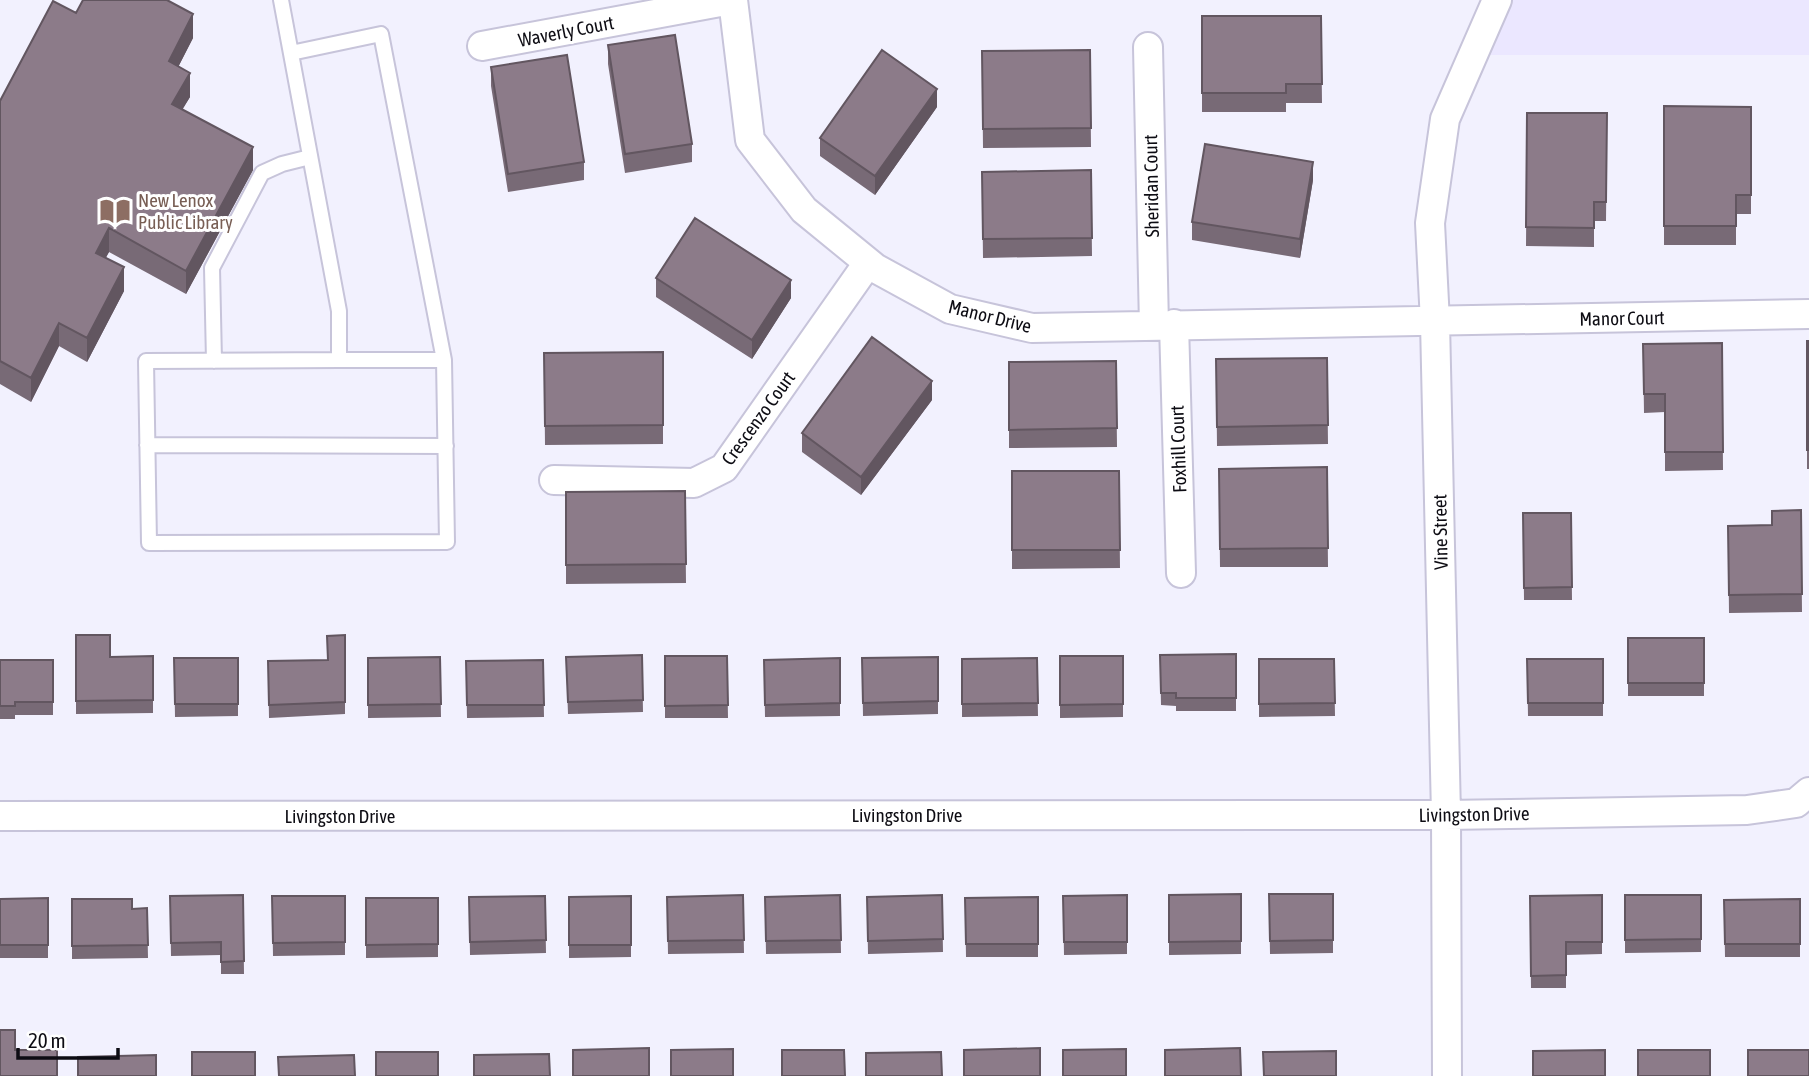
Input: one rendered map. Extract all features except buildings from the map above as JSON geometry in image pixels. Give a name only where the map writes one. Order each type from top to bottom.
[{"type":"street","name":"Waverly Court","points":[[482,46],[732,0]]},
{"type":"street","name":"Manor Drive","points":[[732,0],[750,140],[804,210],[868,263],[950,309],[1032,328],[1435,322]]},
{"type":"street","name":"Vine Street","points":[[1447,1076],[1446,815],[1435,322],[1430,223],[1445,119],[1497,0]]},
{"type":"street","name":"Sheridan Court","points":[[1148,47],[1164,325]]},
{"type":"street","name":"Crescenzo Court","points":[[554,480],[694,483],[724,468],[868,263]]},
{"type":"street","name":"Manor Court","points":[[1435,322],[1809,314]]},
{"type":"street","name":"Foxhill Court","points":[[1164,325],[1181,573]]},
{"type":"street","name":"Livingston Drive","points":[[0,816],[1446,815],[1747,810],[1796,803],[1809,792]]},
{"type":"lane","points":[[281,0],[339,311],[339,360]]},
{"type":"lane","points":[[291,53],[382,34],[444,360],[447,542],[149,543],[146,361],[444,360]]},
{"type":"lane","points":[[214,360],[212,268],[262,173],[282,164],[310,157]]},
{"type":"lane","points":[[147,445],[446,446]]},
{"type":"shaded area","points":[[1507,0],[1809,0],[1809,55],[1481,55]]},
{"type":"place","name":"New Lenox Public Library","points":[[115,211]]}]
